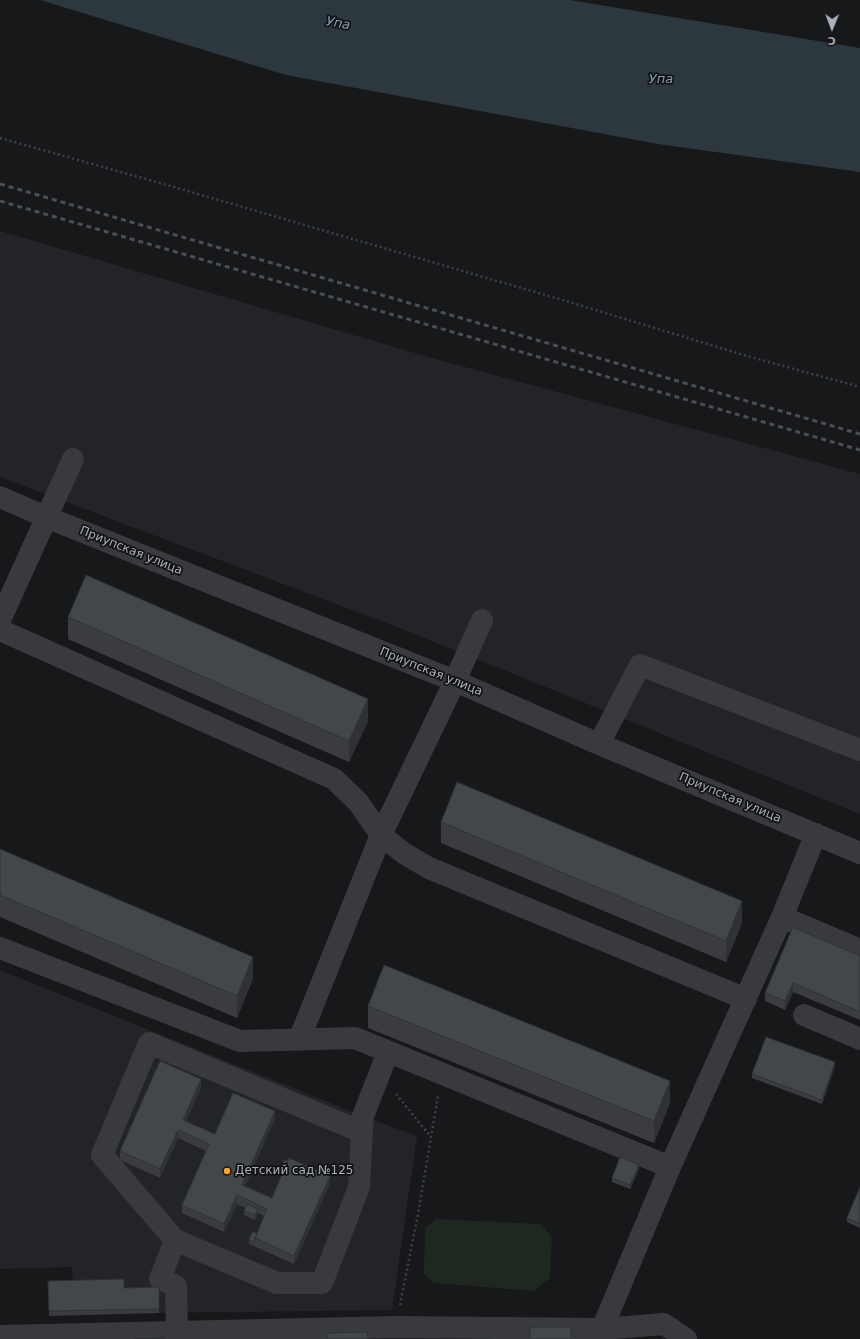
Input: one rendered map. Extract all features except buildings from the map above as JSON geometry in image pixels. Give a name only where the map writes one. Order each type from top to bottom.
[{"type":"street","points":[[0,620],[73,459]]},
{"type":"street","name":"Приупская улица","points":[[0,497],[46,517],[455,680],[599,744],[860,853]]},
{"type":"street","points":[[299,1040],[381,835],[482,620]]},
{"type":"street","points":[[0,630],[334,779],[358,802],[381,835],[405,854],[429,868],[746,999]]},
{"type":"street","points":[[599,744],[640,665],[860,750]]},
{"type":"street","points":[[602,1334],[670,1167],[782,917],[816,834]]},
{"type":"street","points":[[782,917],[860,950]]},
{"type":"street","points":[[0,948],[240,1041],[355,1038],[670,1167]]},
{"type":"street","points":[[804,1015],[860,1039]]},
{"type":"street","points":[[362,1132],[149,1043],[102,1155],[175,1240],[277,1283],[322,1283],[359,1187],[363,1116],[388,1052]]},
{"type":"street","points":[[175,1240],[160,1279],[176,1286],[185,1334]]},
{"type":"street","points":[[0,1336],[395,1333],[602,1334],[664,1324],[686,1339]]},
{"type":"path","points":[[0,138],[559,299],[747,356],[860,387]]},
{"type":"path","points":[[395,1333],[418,1214],[441,1073]]},
{"type":"path","points":[[379,1074],[431,1137]]},
{"type":"shaded area","points":[[0,231],[432,358],[860,474],[860,814],[397,627],[0,477]]},
{"type":"shaded area","points":[[0,970],[363,1116],[417,1136],[392,1310],[159,1313],[158,1292],[73,1284],[72,1267],[0,1269]]},
{"type":"shaded area","points":[[436,1219],[540,1224],[552,1237],[550,1278],[534,1291],[434,1283],[424,1274],[425,1228]]},
{"type":"water","name":"Упа","points":[[40,0],[570,0],[860,48],[860,172],[658,144],[286,75]]},
{"type":"railway","points":[[0,184],[860,434]]},
{"type":"railway","points":[[0,201],[860,450]]},
{"type":"place","name":"Детский сад №125","points":[[227,1171]]}]
